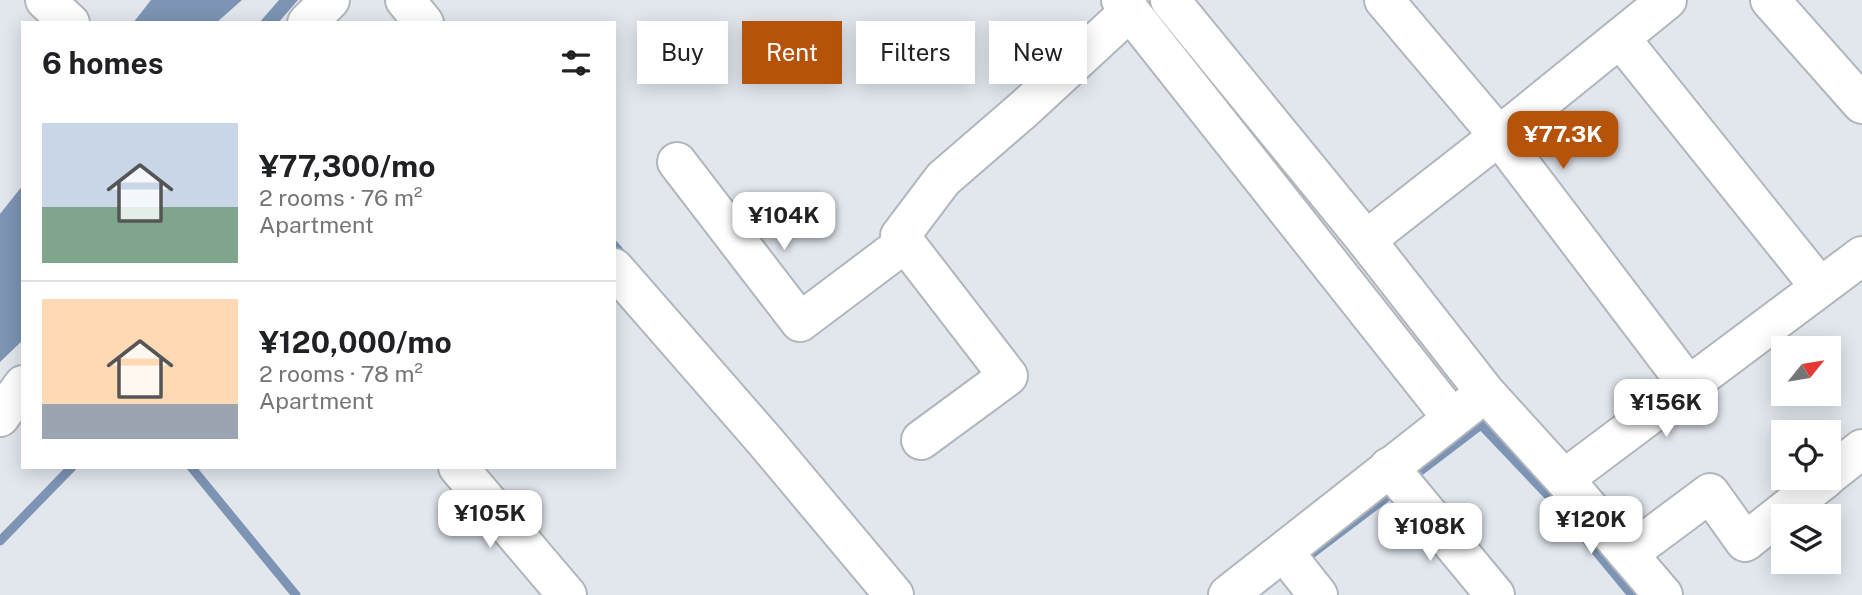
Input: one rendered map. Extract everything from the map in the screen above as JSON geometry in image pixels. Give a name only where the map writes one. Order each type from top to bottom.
[{"type":"street","points":[[45,0],[68,21]]},
{"type":"street","points":[[309,21],[330,0]]},
{"type":"street","points":[[405,0],[422,21]]},
{"type":"street","points":[[1170,0],[1366,240],[1466,407]]},
{"type":"street","points":[[1384,0],[1499,136],[1688,385]]},
{"type":"street","points":[[1366,240],[1667,0]]},
{"type":"street","points":[[1770,0],[1862,104]]},
{"type":"street","points":[[921,440],[1008,376],[900,236],[943,179],[1024,109],[1125,5],[1466,407],[1564,479],[1663,595]]},
{"type":"street","points":[[1620,38],[1820,287]]},
{"type":"street","points":[[677,162],[800,321],[905,243]]},
{"type":"street","points":[[1564,479],[1862,256]]},
{"type":"street","points":[[616,270],[765,441],[894,595]]},
{"type":"street","points":[[0,417],[21,387]]},
{"type":"street","points":[[1228,595],[1299,570],[1466,407]]},
{"type":"street","points":[[1841,466],[1862,449]]},
{"type":"street","points":[[460,469],[567,595]]},
{"type":"street","points":[[1397,477],[1495,595]]},
{"type":"street","points":[[1628,554],[1710,493],[1745,542],[1811,490]]},
{"type":"water","points":[[151,0],[242,0],[218,21],[135,21]]},
{"type":"water","points":[[279,0],[298,0],[280,21],[261,21]]},
{"type":"water","points":[[21,188],[21,342],[0,362],[0,214]]},
{"type":"waterway","points":[[616,247],[625,258]]},
{"type":"waterway","points":[[1410,479],[1481,425],[1471,413]]},
{"type":"waterway","points":[[1481,425],[1560,508],[1632,595]]},
{"type":"waterway","points":[[0,541],[70,469]]},
{"type":"waterway","points":[[193,469],[296,595]]},
{"type":"waterway","points":[[1301,562],[1396,490]]}]
